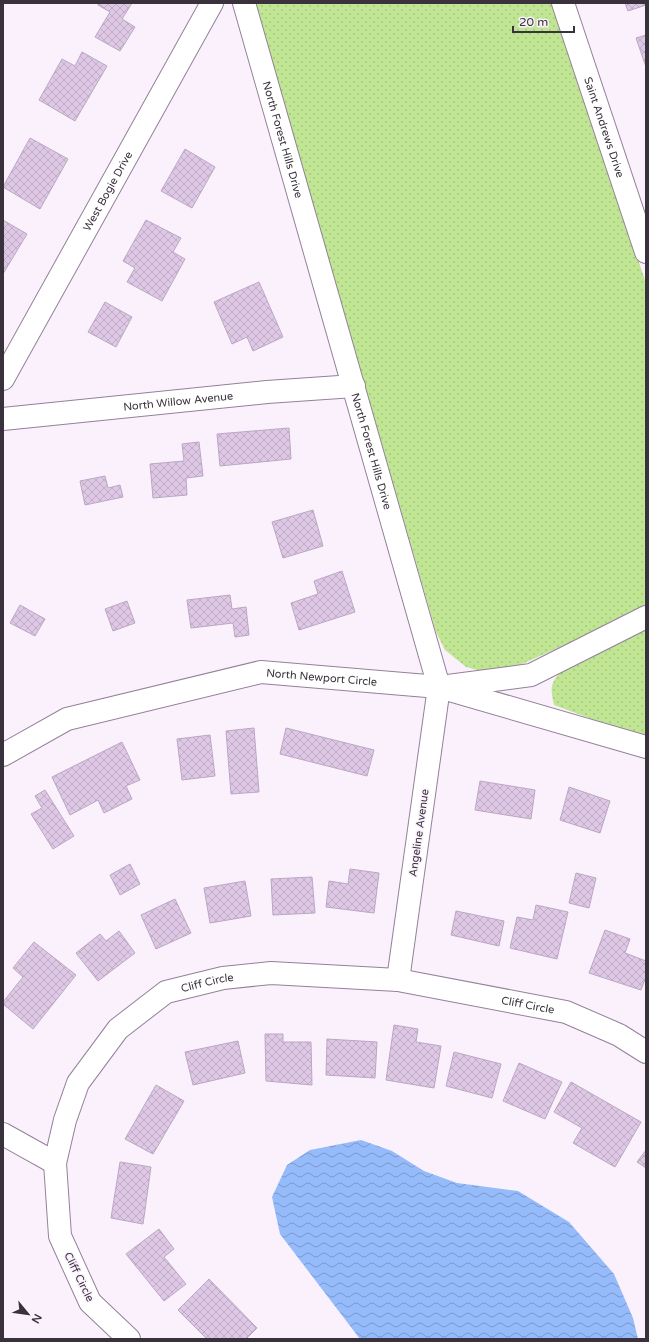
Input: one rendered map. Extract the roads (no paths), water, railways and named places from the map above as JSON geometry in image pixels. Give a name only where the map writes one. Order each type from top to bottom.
[{"type":"street","name":"West Bogie Drive","points":[[3,379],[212,3]]},
{"type":"street","name":"North Forest Hills Drive","points":[[244,3],[439,687]]},
{"type":"street","name":"Saint Andrews Drive","points":[[563,3],[646,252]]},
{"type":"street","name":"North Willow Avenue","points":[[3,419],[267,392],[354,386]]},
{"type":"street","points":[[439,687],[530,676],[646,617]]},
{"type":"street","name":"North Newport Circle","points":[[3,755],[68,720],[261,672],[439,687],[646,747]]},
{"type":"street","name":"Angeline Avenue","points":[[398,980],[439,687]]},
{"type":"street","name":"Cliff Circle","points":[[129,1339],[90,1302],[60,1236],[55,1163],[65,1120],[78,1083],[118,1029],[166,992],[223,978],[271,973],[398,980],[566,1012],[619,1035],[646,1052]]},
{"type":"street","points":[[3,1134],[55,1163]]},
{"type":"water","points":[[361,1140],[392,1151],[424,1171],[457,1183],[518,1191],[569,1222],[614,1274],[633,1318],[638,1339],[360,1339],[280,1234],[272,1197],[287,1165],[310,1150]]}]
